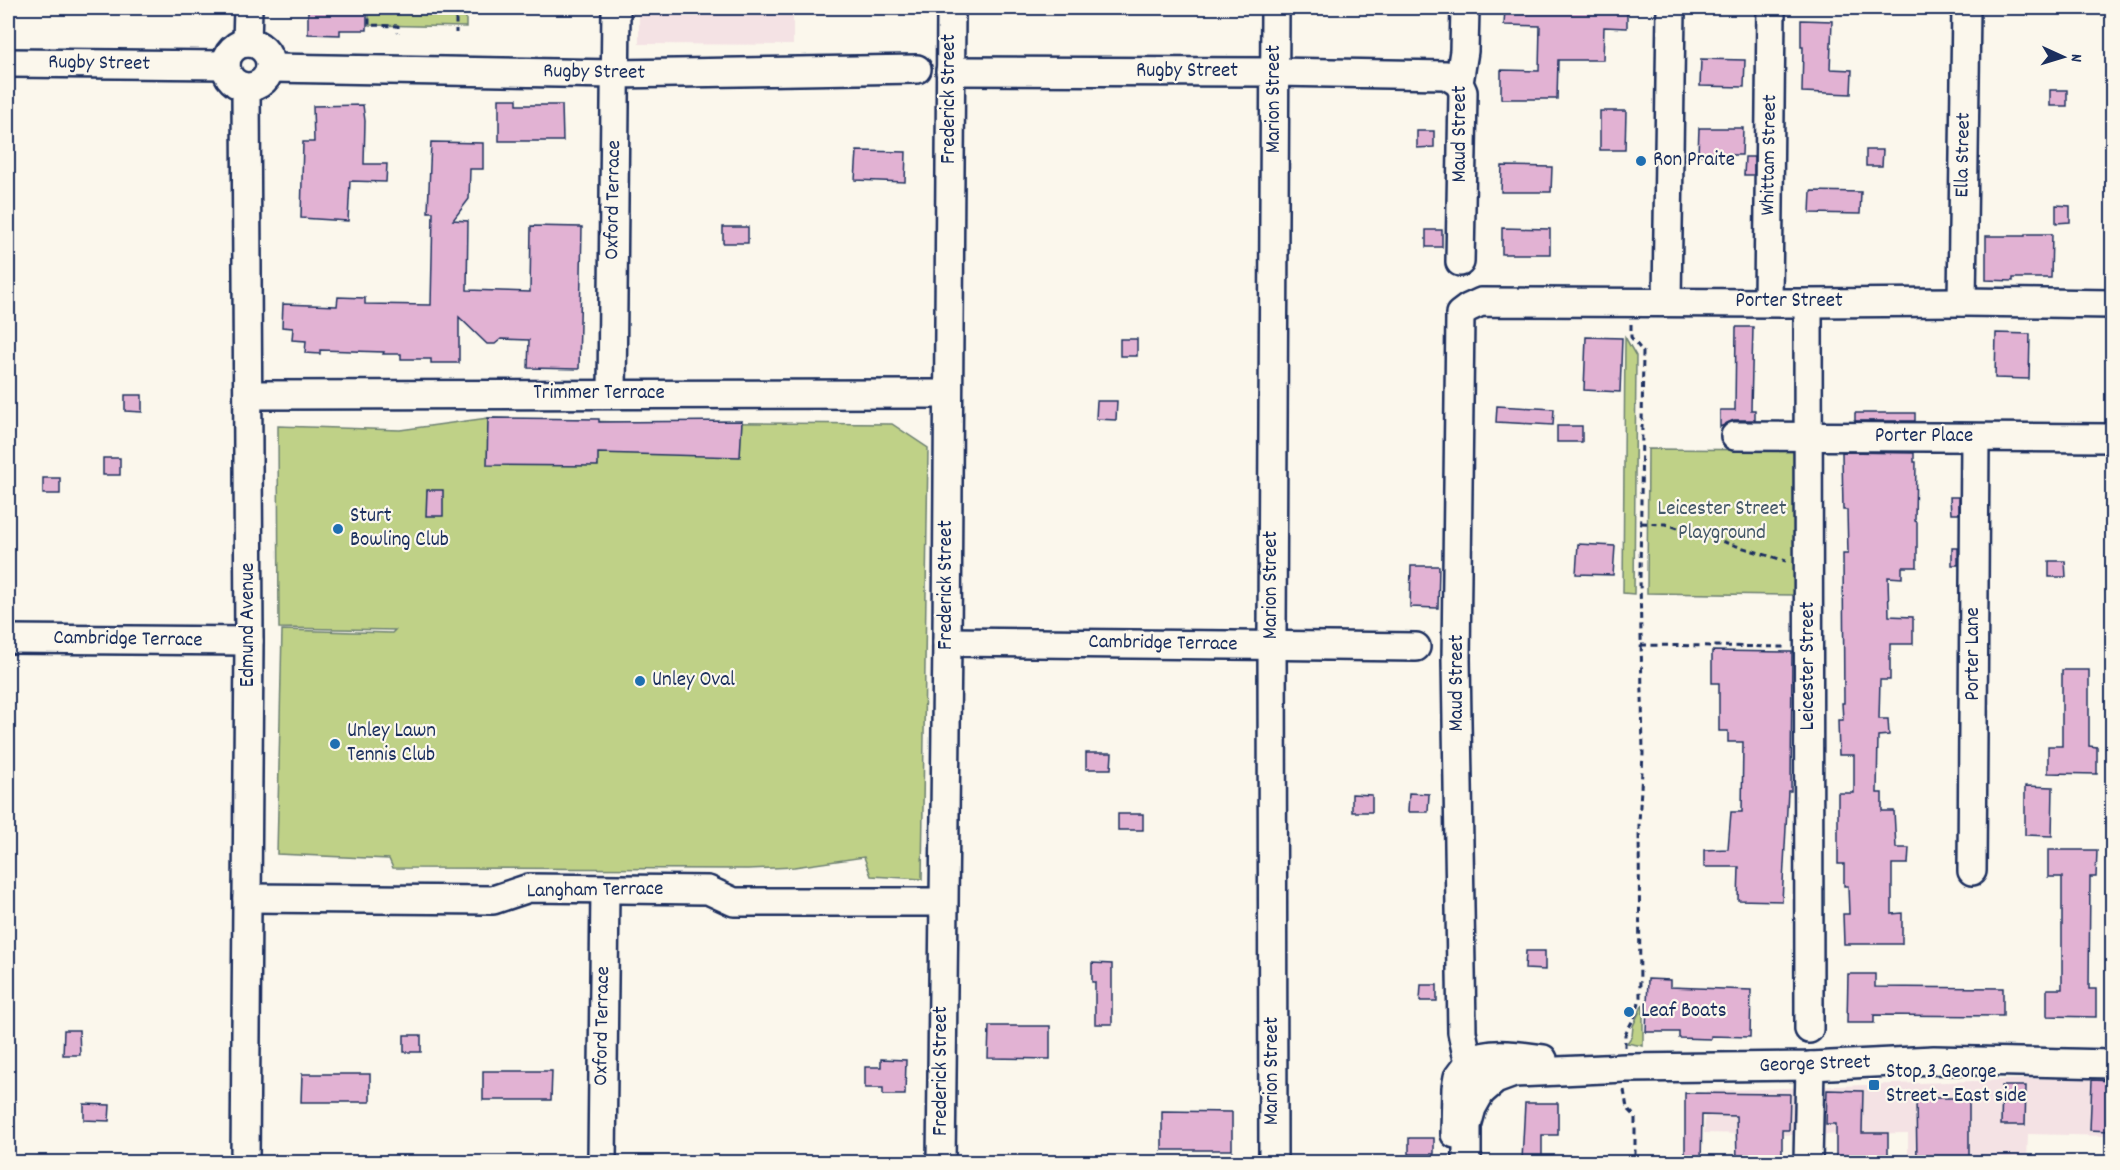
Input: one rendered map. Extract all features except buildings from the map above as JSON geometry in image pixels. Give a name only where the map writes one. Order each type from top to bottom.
[{"type":"street","points":[[247,43],[248,8]]},
{"type":"street","name":"Oxford Terrace","points":[[612,393],[616,8]]},
{"type":"street","name":"Frederick Street","points":[[941,1162],[951,8]]},
{"type":"street","name":"Marion Street","points":[[1274,1162],[1272,645],[1275,8]]},
{"type":"street","name":"Maud Street","points":[[1460,262],[1463,92],[1458,83],[1464,51],[1465,8]]},
{"type":"street","points":[[1667,302],[1671,8]]},
{"type":"street","name":"Whittam Street","points":[[1768,302],[1771,8]]},
{"type":"street","name":"Ella Street","points":[[1962,302],[1966,8]]},
{"type":"street","points":[[247,43],[260,46],[266,51],[271,68],[264,82],[246,88],[231,80],[226,65],[229,53],[234,48],[247,43]]},
{"type":"street","name":"Rugby Street","points":[[8,63],[226,65]]},
{"type":"street","name":"Rugby Street","points":[[271,68],[615,74],[916,69]]},
{"type":"street","name":"Rugby Street","points":[[950,71],[1446,75],[1458,83]]},
{"type":"street","name":"Edmund Avenue","points":[[245,1162],[249,641],[246,88]]},
{"type":"street","name":"Porter Street","points":[[1468,308],[1481,302],[2112,304]]},
{"type":"street","name":"Leicester Street","points":[[1808,303],[1809,1029]]},
{"type":"street","name":"Maud Street","points":[[1468,308],[1460,314],[1456,659],[1462,1032],[1481,1092]]},
{"type":"street","name":"Trimmer Terrace","points":[[249,395],[948,394]]},
{"type":"street","name":"Porter Place","points":[[1735,436],[2112,438]]},
{"type":"street","name":"Porter Lane","points":[[1972,871],[1976,438]]},
{"type":"street","name":"Cambridge Terrace","points":[[8,639],[249,641]]},
{"type":"street","name":"Cambridge Terrace","points":[[947,642],[1416,647]]},
{"type":"street","name":"Langham Terrace","points":[[247,898],[493,900],[529,888],[708,890],[734,902],[943,902]]},
{"type":"street","name":"Oxford Terrace","points":[[602,1162],[605,890]]},
{"type":"street","name":"George Street","points":[[1470,1060],[1481,1055],[1498,1054],[1625,1066]]},
{"type":"street","points":[[1455,1162],[1456,1088],[1458,1077],[1470,1060]]},
{"type":"street","name":"George Street","points":[[1481,1092],[1495,1080],[1514,1073],[1625,1066],[1810,1066],[1934,1060],[2112,1064]]},
{"type":"street","points":[[1808,1162],[1810,1066]]},
{"type":"street","points":[[1467,1162],[1467,1125],[1472,1108],[1481,1092]]},
{"type":"path","points":[[369,8],[369,25],[398,26],[398,33]]},
{"type":"path","points":[[456,8],[456,33]]},
{"type":"path","points":[[1631,317],[1631,337],[1643,352],[1641,523],[1643,754],[1639,823],[1640,997],[1637,1012],[1625,1035],[1627,1108],[1635,1116],[1635,1162]]},
{"type":"path","points":[[1641,523],[1665,524],[1792,563],[1809,564]]},
{"type":"path","points":[[1641,645],[1809,647]]},
{"type":"shaded area","points":[[639,8],[793,8],[793,45],[639,44]]},
{"type":"shaded area","points":[[2112,1076],[2112,1136],[2028,1134],[2027,1162],[1908,1162],[1908,1133],[1798,1135],[1704,1133],[1706,1091]]},
{"type":"green space","points":[[369,8],[466,8],[466,27],[369,25]]},
{"type":"green space","points":[[1625,337],[1636,356],[1634,594],[1623,593]]},
{"type":"green space","points":[[488,418],[619,422],[892,424],[928,448],[922,879],[871,876],[864,857],[794,867],[748,869],[393,868],[389,859],[277,854],[282,630],[392,633],[395,630],[279,628],[278,426],[400,430]]},
{"type":"green space","name":"Leicester Street Playground","points":[[1648,449],[1798,450],[1796,595],[1647,593]]},
{"type":"green space","points":[[1643,1004],[1643,1046],[1627,1043],[1632,1036],[1633,1026]]},
{"type":"place","name":"Ron Praite","points":[[1641,161]]},
{"type":"place","name":"Sturt Bowling Club","points":[[338,529]]},
{"type":"place","name":"Unley Oval","points":[[640,681]]},
{"type":"place","name":"Unley Lawn Tennis Club","points":[[335,744]]},
{"type":"place","name":"Leaf Boats","points":[[1629,1012]]},
{"type":"place","name":"Stop 3 George Street - East side","points":[[1874,1085]]}]
